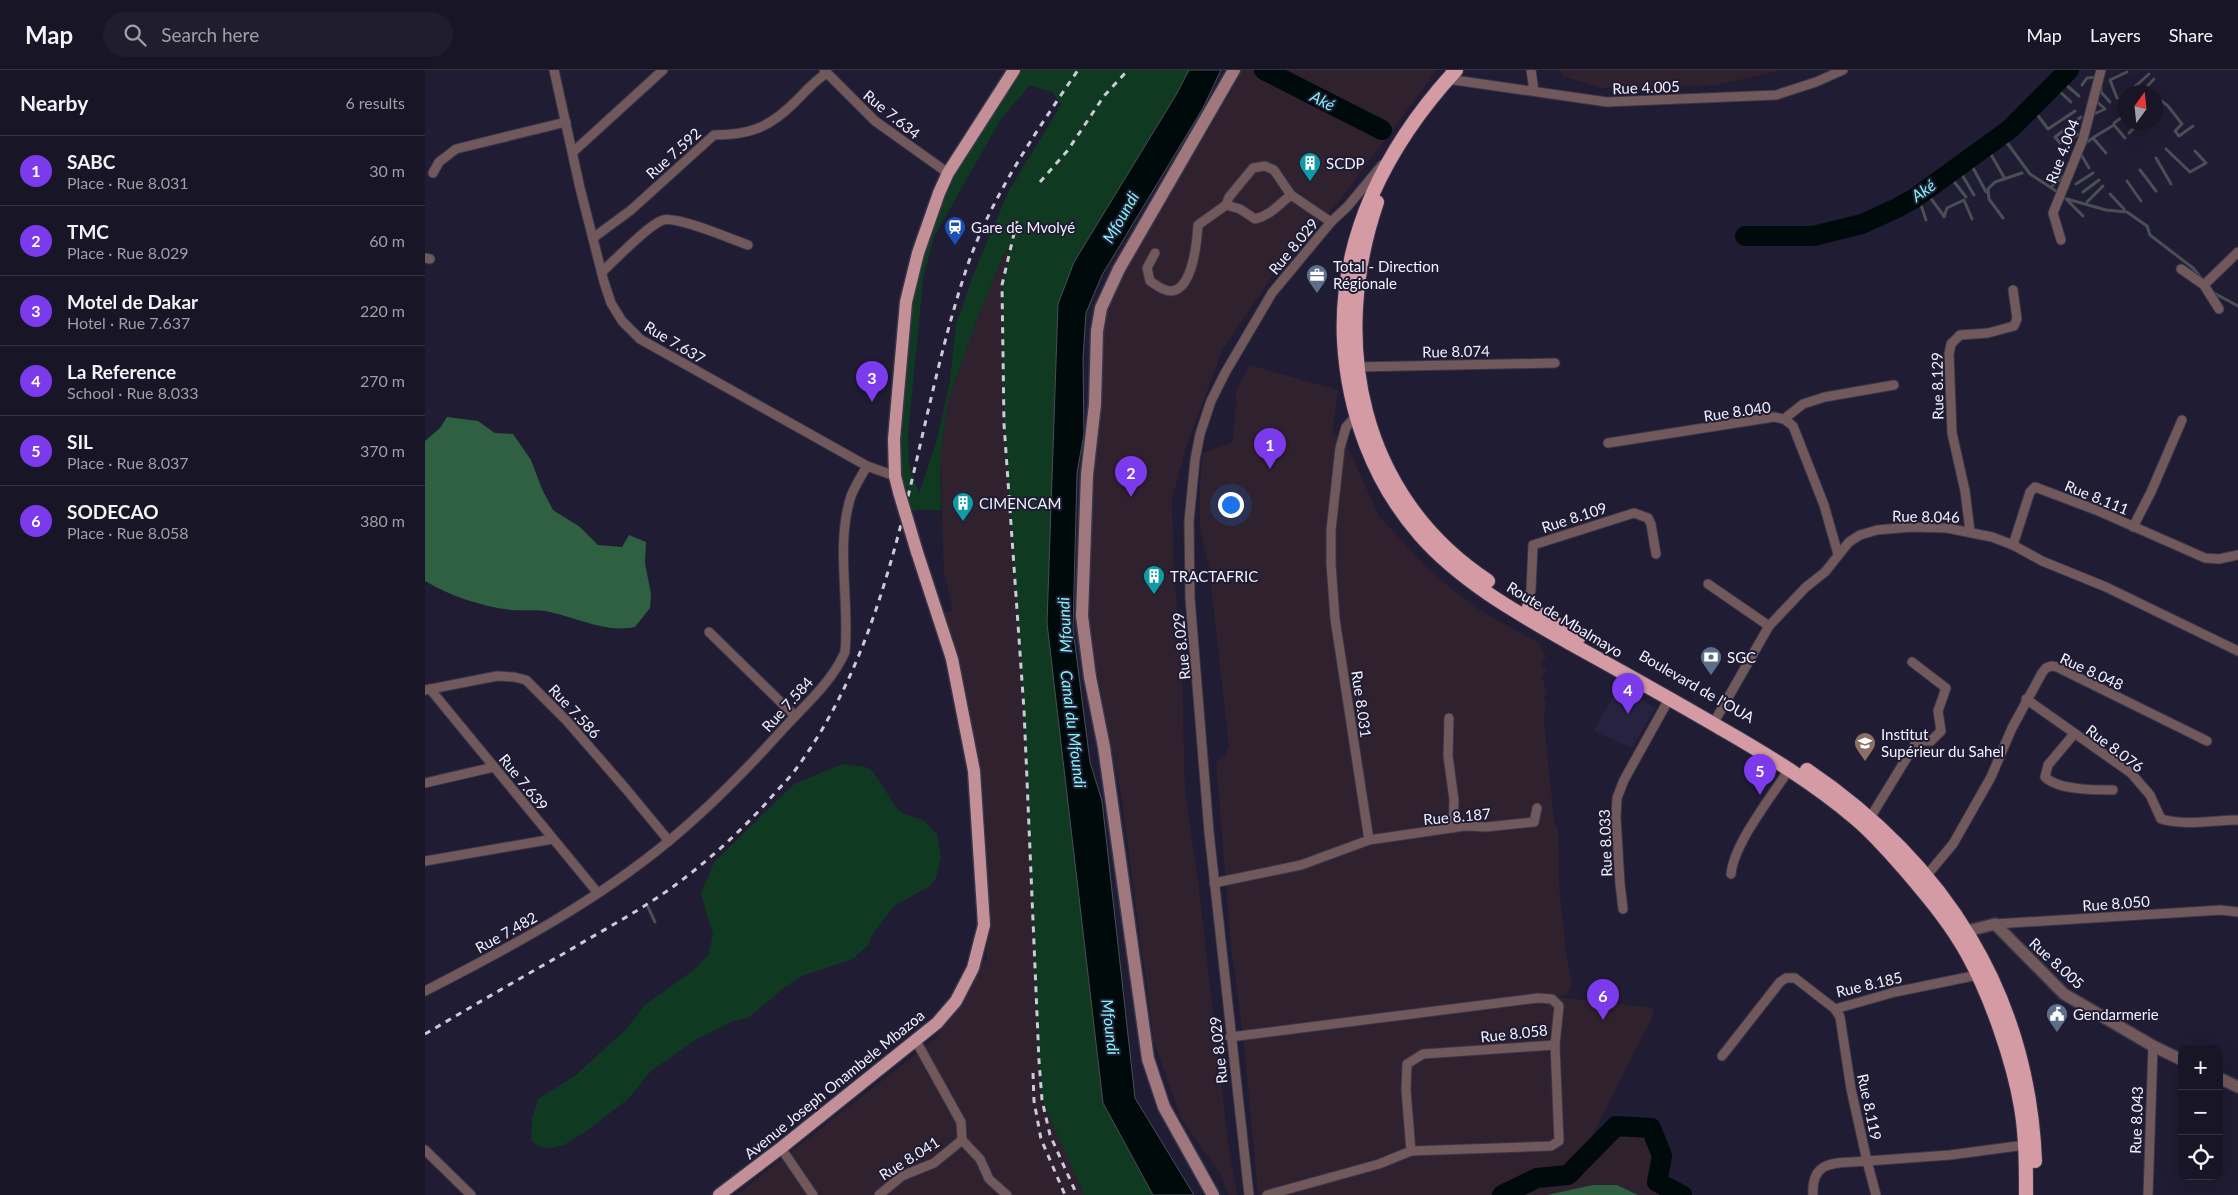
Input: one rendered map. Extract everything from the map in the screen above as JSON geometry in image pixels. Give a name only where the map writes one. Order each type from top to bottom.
[{"type":"highway","points":[[1389,158],[1416,117],[1451,75]]},
{"type":"highway","name":"Boulevard de l'OUA","points":[[1389,158],[1367,236],[1356,298],[1354,323],[1357,367],[1368,422],[1383,458],[1413,510],[1448,548],[1475,572],[1526,607],[1715,720],[1788,757],[1870,818],[1927,875],[1967,931],[1995,985],[2009,1021],[2031,1103],[2035,1195]]},
{"type":"highway","name":"Route de Mbalmayo","points":[[1389,158],[1365,210],[1350,263],[1344,301],[1345,354],[1356,416],[1374,463],[1389,491],[1404,515],[1441,556],[1466,578],[1541,627],[1669,699],[1715,720],[1790,768],[1857,819],[1883,844],[1930,899],[1958,938],[1978,975],[1998,1024],[2021,1105],[2025,1144],[2026,1195]]},
{"type":"main road","name":"Avenue Joseph Onambele Mbazoa","points":[[719,1195],[781,1148],[937,1022],[956,1001],[973,968],[984,925],[974,771],[952,659],[917,552],[895,476],[894,439],[907,302],[920,244],[948,173],[1014,70]]},
{"type":"main road","points":[[1213,1195],[1164,1107],[1148,1059],[1104,747],[1090,677],[1082,616],[1087,475],[1095,404],[1097,332],[1101,308],[1119,269],[1234,70]]},
{"type":"street","name":"Rue 7.637","points":[[555,70],[602,272],[611,303],[622,321],[640,339],[867,466],[895,476]]},
{"type":"street","points":[[573,152],[663,70]]},
{"type":"street","points":[[1531,70],[1535,91]]},
{"type":"street","name":"Rue 4.005","points":[[1451,75],[1607,102],[1764,97],[1817,82],[1843,70]]},
{"type":"street","name":"Rue 4.004","points":[[2061,240],[2053,213],[2054,206],[2083,139],[2101,70]]},
{"type":"street","name":"Rue 7.634","points":[[826,72],[875,121],[948,173]]},
{"type":"street","name":"Rue 7.592","points":[[593,238],[631,210],[714,135],[740,135],[767,125],[793,104],[826,72]]},
{"type":"street","points":[[433,172],[439,162],[456,149],[566,122]]},
{"type":"street","name":"Rue 8.029","points":[[1249,1195],[1214,883],[1190,598],[1189,520],[1195,460],[1200,434],[1225,373],[1272,293],[1331,222],[1348,206],[1389,158]]},
{"type":"street","points":[[1155,254],[1147,268],[1149,281],[1159,288],[1171,291],[1179,288],[1189,274],[1195,256],[1198,225],[1226,205],[1229,197],[1253,168],[1265,166],[1274,170],[1291,195],[1331,222]]},
{"type":"street","points":[[1226,205],[1240,209],[1255,220],[1266,217],[1276,206],[1291,195]]},
{"type":"street","points":[[602,272],[638,239],[664,220],[678,220],[748,245]]},
{"type":"street","points":[[2204,285],[2238,252]]},
{"type":"street","points":[[2181,269],[2204,285],[2219,308]]},
{"type":"street","name":"Rue 8.129","points":[[1970,531],[1965,492],[1952,433],[1949,354],[1951,344],[1960,335],[1988,332],[2014,326],[2017,319],[2013,290]]},
{"type":"street","name":"Rue 8.074","points":[[1357,367],[1555,363]]},
{"type":"street","points":[[1784,419],[1803,404],[1825,397],[1894,385]]},
{"type":"street","name":"Rue 8.031","points":[[1356,416],[1346,427],[1341,448],[1331,530],[1331,564],[1335,619],[1369,840]]},
{"type":"street","name":"Rue 8.040","points":[[1608,443],[1774,417],[1784,419],[1793,426],[1824,505],[1838,554]]},
{"type":"street","points":[[2133,527],[2151,492],[2182,420]]},
{"type":"street","name":"Rue 7.584","points":[[597,892],[669,841],[737,780],[821,689],[841,662],[845,652],[846,522],[853,490],[867,466]]},
{"type":"street","name":"Rue 8.111","points":[[2013,545],[2030,492],[2035,487],[2097,510],[2205,558],[2219,559],[2238,555]]},
{"type":"street","name":"Rue 8.109","points":[[1526,607],[1531,590],[1533,545],[1634,513],[1649,518],[1656,554]]},
{"type":"street","name":"Rue 8.046","points":[[1715,720],[1769,626],[1806,586],[1825,572],[1849,542],[1860,535],[1877,530],[1912,527],[1947,528],[1992,536],[2042,561],[2106,587],[2238,651]]},
{"type":"street","points":[[1708,584],[1769,626]]},
{"type":"street","points":[[709,632],[795,716]]},
{"type":"street","points":[[1870,818],[1917,741],[1931,741],[1941,731],[1938,711],[1945,688],[1912,662]]},
{"type":"street","name":"Rue 8.048","points":[[1927,875],[1953,844],[1991,777],[2026,699],[2045,668],[2057,667],[2207,741]]},
{"type":"street","name":"Rue 7.586","points":[[427,689],[497,676],[514,676],[526,680],[566,720],[669,841]]},
{"type":"street","name":"Rue 7.639","points":[[427,689],[597,892]]},
{"type":"street","name":"Rue 8.033","points":[[1623,909],[1615,817],[1617,798],[1624,780],[1669,699]]},
{"type":"street","name":"Rue 8.076","points":[[2026,699],[2131,773],[2150,795],[2161,819],[2194,822],[2238,820]]},
{"type":"street","points":[[1449,718],[1448,756],[1455,800],[1453,828]]},
{"type":"street","points":[[2074,734],[2048,765],[2045,777],[2049,781],[2089,790],[2113,790]]},
{"type":"street","points":[[425,783],[494,767]]},
{"type":"street","points":[[1731,874],[1732,862],[1742,842],[1790,768]]},
{"type":"street","name":"Rue 8.187","points":[[1369,840],[1453,828],[1534,822],[1537,808]]},
{"type":"street","points":[[425,861],[553,839]]},
{"type":"street","points":[[1214,883],[1301,865],[1369,840]]},
{"type":"street","name":"Rue 7.482","points":[[425,991],[554,922],[597,892]]},
{"type":"street","name":"Rue 8.050","points":[[1995,924],[2221,910],[2238,912]]},
{"type":"street","points":[[1967,931],[1995,924]]},
{"type":"street","name":"Rue 8.005","points":[[1995,924],[2064,994],[2153,1046],[2178,1058]]},
{"type":"street","name":"Rue 8.185","points":[[1722,1056],[1780,982],[1786,978],[1795,978],[1835,1009],[1895,992],[1978,975]]},
{"type":"street","name":"Rue 8.058","points":[[1230,1037],[1539,998],[1552,999],[1559,1006],[1555,1045],[1423,1054],[1407,1064],[1406,1090],[1411,1151]]},
{"type":"street","name":"Rue 8.119","points":[[1835,1009],[1840,1018],[1851,1090],[1867,1161],[1919,1158],[2025,1144]]},
{"type":"street","name":"Rue 8.041","points":[[879,1195],[902,1176],[934,1163],[962,1140],[961,1122],[916,1040]]},
{"type":"street","points":[[1267,1195],[1379,1164],[1411,1151],[1551,1146],[1559,1141],[1555,1045]]},
{"type":"street","name":"Rue 8.043","points":[[2147,1195],[2153,1046]]},
{"type":"street","points":[[2223,1080],[2238,1087]]},
{"type":"street","points":[[962,1140],[980,1159],[989,1179],[1007,1195]]},
{"type":"street","points":[[781,1148],[813,1195]]},
{"type":"street","points":[[425,1150],[471,1195]]},
{"type":"street","points":[[1813,1195],[1815,1174],[1824,1165],[1867,1161],[1876,1195]]},
{"type":"shaded area","points":[[1240,70],[1437,70],[1341,199],[1279,266],[1222,351],[1186,447],[1172,500],[1174,569],[1182,670],[1185,791],[1199,889],[1228,1143],[1237,1195],[1228,1195],[1221,1175],[1181,1119],[1154,1042],[1121,795],[1089,629],[1093,485],[1101,351],[1107,310],[1123,272],[1231,92]]},
{"type":"shaded area","points":[[1559,70],[1783,70],[1716,85],[1601,88],[1563,76]]},
{"type":"shaded area","points":[[1012,244],[1002,285],[1004,424],[1024,710],[1039,1061],[1042,1100],[1084,1195],[736,1195],[936,1038],[979,961],[987,961],[981,838],[986,832],[984,801],[978,795],[958,662],[944,612],[953,611],[944,572],[940,461],[947,405],[979,314],[1004,255]]},
{"type":"shaded area","points":[[1250,365],[1338,390],[1332,435],[1347,436],[1346,443],[1379,516],[1428,569],[1453,590],[1481,611],[1539,643],[1546,657],[1541,665],[1547,669],[1541,679],[1546,682],[1543,687],[1547,690],[1543,699],[1546,701],[1544,721],[1555,826],[1558,828],[1559,885],[1566,952],[1572,986],[1566,994],[1559,997],[1654,1008],[1652,1018],[1578,1164],[1616,1126],[1651,1128],[1662,1156],[1657,1182],[1682,1195],[1258,1195],[1244,1045],[1231,947],[1216,762],[1224,756],[1229,747],[1209,567],[1200,531],[1200,485],[1203,453],[1233,442],[1235,409],[1237,408],[1235,392]]},
{"type":"shaded area","points":[[1619,687],[1655,708],[1632,748],[1593,731]]},
{"type":"green space","points":[[1014,70],[1189,70],[1176,95],[1074,262],[1058,304],[1047,623],[1103,1103],[1153,1195],[1084,1195],[1042,1100],[1024,710],[1004,424],[1002,285],[1011,245],[1004,255],[979,314],[947,405],[940,461],[941,510],[904,510],[895,476],[904,325],[939,193]],"holes":[[[1030,85],[1053,93],[1061,105],[1008,192],[974,273],[956,324],[950,380],[937,440],[919,494],[909,464],[908,435],[923,280],[934,237],[1001,119]]]},
{"type":"green space","points":[[447,417],[478,421],[495,433],[513,434],[531,460],[542,489],[553,510],[580,527],[598,545],[622,547],[629,535],[646,542],[645,563],[651,594],[650,608],[635,627],[613,628],[545,611],[512,610],[490,606],[456,596],[425,581],[425,441],[440,428]]},
{"type":"green space","points":[[842,764],[866,767],[874,773],[896,807],[904,814],[923,820],[937,834],[941,857],[936,878],[930,886],[894,906],[872,935],[869,944],[853,959],[802,976],[785,987],[748,1018],[733,1021],[695,1040],[650,1072],[628,1099],[588,1130],[564,1145],[552,1148],[539,1147],[531,1140],[532,1119],[538,1099],[576,1075],[626,1029],[645,1005],[695,969],[708,955],[713,935],[701,894],[714,862],[794,784]]},
{"type":"green space","points":[[1593,1185],[1617,1185],[1638,1195],[1547,1195]]},
{"type":"water","name":"Canal du Mfoundi","points":[[1189,70],[1221,70],[1203,108],[1102,275],[1086,313],[1083,358],[1084,434],[1077,473],[1073,629],[1090,762],[1102,801],[1135,1098],[1194,1195],[1153,1195],[1103,1103],[1047,623],[1058,304],[1074,262],[1176,95]]},
{"type":"waterway","name":"Aké","points":[[1264,70],[1382,130]]},
{"type":"waterway","name":"Aké","points":[[1745,236],[1813,236],[1862,224],[1897,208],[1915,198],[2010,129],[2069,70]]},
{"type":"waterway","points":[[2117,98],[2110,80],[2127,72]]},
{"type":"waterway","points":[[2137,85],[2149,74]]},
{"type":"waterway","points":[[2082,85],[2087,78],[2097,77]]},
{"type":"waterway","points":[[2148,85],[2154,79]]},
{"type":"waterway","points":[[2065,84],[2079,96]]},
{"type":"waterway","points":[[2101,85],[2101,92],[2110,102]]},
{"type":"waterway","points":[[2058,90],[2071,102]]},
{"type":"waterway","points":[[2095,100],[2104,108]]},
{"type":"waterway","points":[[2163,102],[2182,124],[2175,131],[2179,136],[2193,126]]},
{"type":"waterway","points":[[2092,115],[2105,109]]},
{"type":"waterway","points":[[2036,113],[2048,129],[2075,111]]},
{"type":"waterway","points":[[2081,117],[2055,137],[2060,143],[2084,132]]},
{"type":"waterway","points":[[2114,123],[2118,120]]},
{"type":"waterway","points":[[2094,137],[2114,125],[2125,138]]},
{"type":"waterway","points":[[2129,133],[2132,130]]},
{"type":"waterway","points":[[2001,138],[2008,144],[2030,174],[2059,193]]},
{"type":"waterway","points":[[2084,144],[2093,138],[2106,153]]},
{"type":"waterway","points":[[2166,149],[2190,172],[2206,163],[2195,151]]},
{"type":"waterway","points":[[1989,151],[2005,179]]},
{"type":"waterway","points":[[2079,151],[2089,168]]},
{"type":"waterway","points":[[2156,158],[2171,184]]},
{"type":"waterway","points":[[1971,164],[1986,192]]},
{"type":"waterway","points":[[2140,170],[2156,191]]},
{"type":"waterway","points":[[1961,173],[1974,195]]},
{"type":"waterway","points":[[2003,218],[1989,199],[1988,189],[1995,182],[2022,173]]},
{"type":"waterway","points":[[2076,184],[2093,173]]},
{"type":"waterway","points":[[2052,186],[2066,174]]},
{"type":"waterway","points":[[1952,179],[1966,197]]},
{"type":"waterway","points":[[2083,192],[2099,180]]},
{"type":"waterway","points":[[2127,181],[2141,201]]},
{"type":"waterway","points":[[2087,202],[2103,186]]},
{"type":"waterway","points":[[2110,194],[2124,209]]},
{"type":"waterway","points":[[1929,196],[1944,216]]},
{"type":"waterway","points":[[2066,199],[2083,216]]},
{"type":"waterway","points":[[2067,199],[2106,210],[2127,212],[2147,226],[2150,235],[2193,268],[2202,279]]},
{"type":"waterway","points":[[1944,217],[1947,208],[1964,200],[1972,219]]},
{"type":"waterway","points":[[1920,202],[1926,220]]},
{"type":"waterway","points":[[2212,292],[2238,306]]},
{"type":"waterway","points":[[648,907],[655,922]]},
{"type":"waterway","name":"Mfoundi","points":[[1502,1195],[1537,1178],[1568,1175],[1616,1126],[1651,1128],[1662,1156],[1657,1182],[1682,1195]]},
{"type":"railway","points":[[425,1034],[664,893],[702,864],[736,834],[796,769],[832,712],[860,652],[882,590],[901,526],[948,331],[977,240],[1016,165],[1078,70]]},
{"type":"railway","points":[[1040,182],[1068,150],[1104,96],[1128,70]]},
{"type":"railway","points":[[1017,221],[1002,285],[1004,424],[1024,710],[1039,1061],[1042,1100],[1050,1135],[1077,1195]]},
{"type":"railway","points":[[1033,1073],[1034,1101],[1041,1139],[1065,1195]]},
{"type":"place","name":"SCDP","points":[[1310,182]]},
{"type":"place","name":"Gare de Mvolyé","points":[[955,246]]},
{"type":"place","name":"Total - Direction Régionale","points":[[1317,294]]},
{"type":"place","name":"Motel de Dakar","points":[[872,402]]},
{"type":"place","name":"SABC","points":[[1270,469]]},
{"type":"place","name":"TMC","points":[[1131,497]]},
{"type":"place","name":"CIMENCAM","points":[[963,522]]},
{"type":"place","name":"TRACTAFRIC","points":[[1154,595]]},
{"type":"place","name":"SGC","points":[[1711,676]]},
{"type":"place","name":"La Reference","points":[[1628,714]]},
{"type":"place","name":"Institut Supérieur du Sahel","points":[[1865,762]]},
{"type":"place","name":"SIL","points":[[1760,795]]},
{"type":"place","name":"SODECAO","points":[[1603,1020]]},
{"type":"place","name":"Gendarmerie","points":[[2057,1033]]}]
